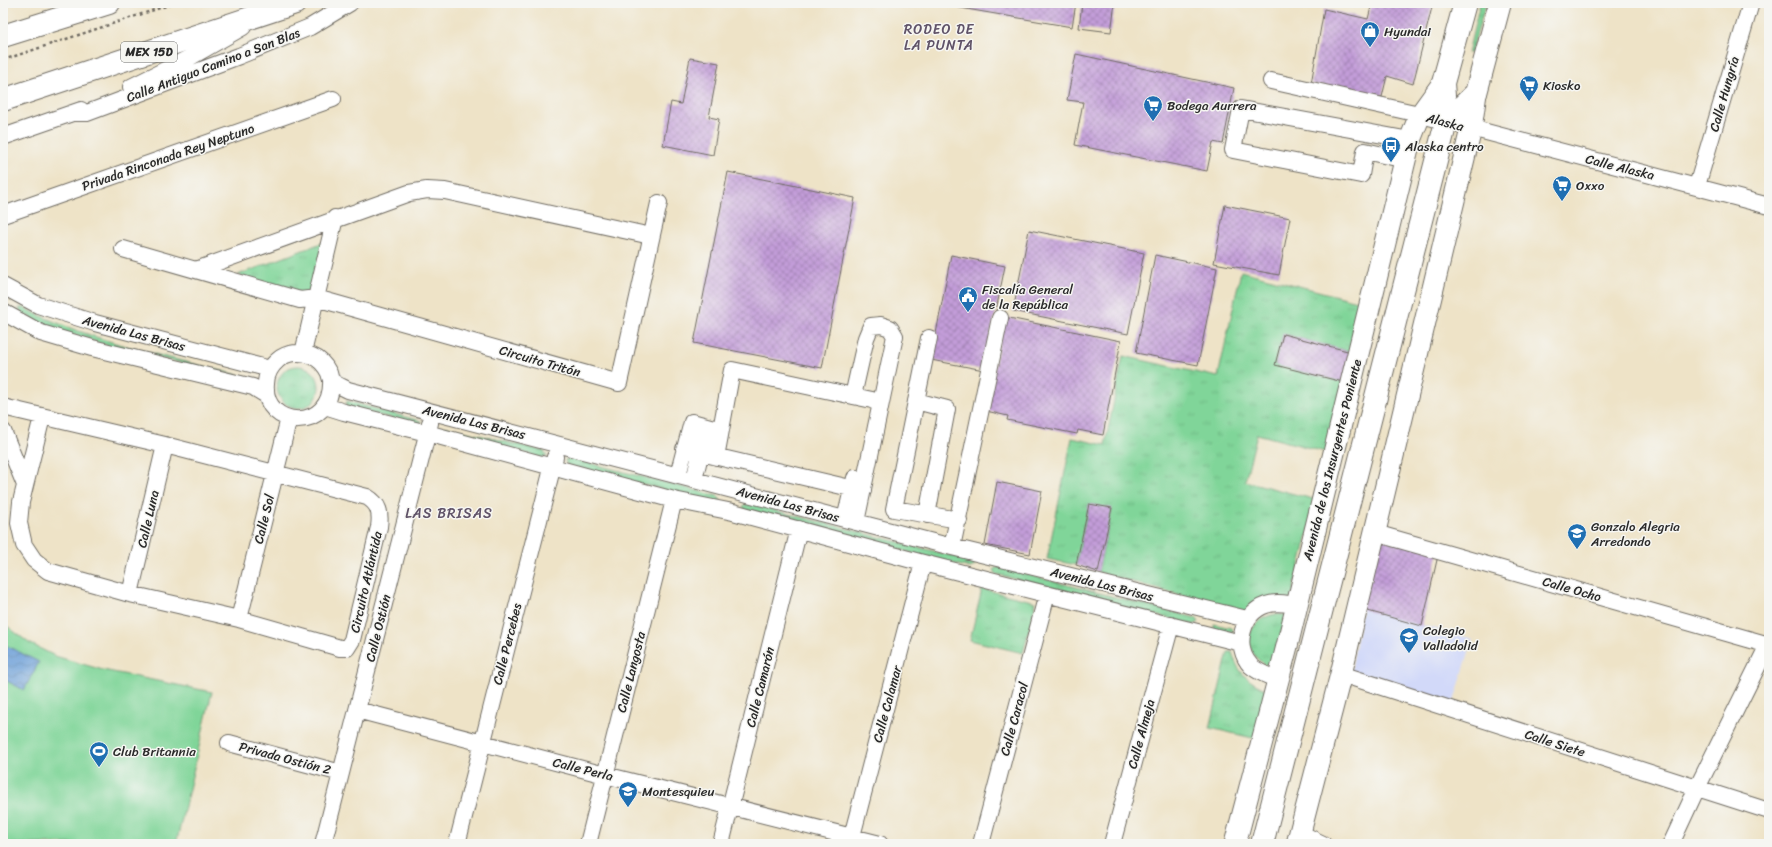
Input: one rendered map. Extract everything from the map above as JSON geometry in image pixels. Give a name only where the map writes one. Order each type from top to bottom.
[{"type":"highway","points":[[3,36],[109,3]]},
{"type":"highway","name":"MEX 15D","points":[[3,100],[295,3]]},
{"type":"highway","name":"Avenida de los Insurgentes Poniente","points":[[1262,844],[1446,122],[1443,83],[1466,3]]},
{"type":"highway","points":[[1446,122],[1476,93],[1500,3]]},
{"type":"main road","name":"Avenida de los Insurgentes Poniente","points":[[1235,844],[1297,605],[1408,150],[1420,115],[1443,83]]},
{"type":"main road","points":[[1299,838],[1341,674],[1471,129],[1476,93]]},
{"type":"street","name":"Calle Antiguo Camino a San Blas","points":[[72,114],[87,113],[239,56],[310,27],[350,3]]},
{"type":"street","name":"Calle Hungría","points":[[1697,186],[1750,3]]},
{"type":"street","points":[[3,137],[72,114],[187,59],[244,26],[256,16]]},
{"type":"street","name":"Alaska","points":[[1271,81],[1420,115],[1471,129]]},
{"type":"street","name":"Privada Rinconada Rey Neptuno","points":[[3,215],[333,99]]},
{"type":"street","points":[[1241,109],[1408,150],[1366,151],[1361,175],[1233,150],[1241,109]]},
{"type":"street","name":"Calle Alaska","points":[[1471,129],[1697,186],[1769,206]]},
{"type":"street","points":[[196,270],[335,218],[409,193],[426,190],[445,191],[651,236]]},
{"type":"street","name":"Circuito Tritón","points":[[123,249],[300,300],[316,298],[619,383],[658,203]]},
{"type":"street","points":[[303,353],[335,218]]},
{"type":"street","points":[[3,305],[10,290]]},
{"type":"street","name":"Avenida Las Brisas","points":[[10,290],[38,305],[95,323],[270,369]]},
{"type":"street","name":"Avenida Las Brisas","points":[[3,312],[41,332],[92,348],[253,387],[266,395],[277,412],[289,418]]},
{"type":"street","points":[[952,547],[959,520],[1000,318]]},
{"type":"street","points":[[851,520],[876,402],[895,336],[890,328],[881,325],[871,326],[866,338],[853,396]]},
{"type":"street","points":[[929,338],[894,509],[959,520]]},
{"type":"street","points":[[266,395],[266,382],[270,369],[279,359],[291,353],[303,353],[311,355],[322,363],[331,380],[331,394],[325,406],[321,411],[309,418],[296,420],[289,418]]},
{"type":"street","points":[[694,480],[700,453],[714,428],[732,370],[876,402]]},
{"type":"street","name":"Avenida Las Brisas","points":[[331,380],[348,390],[952,547],[1247,620]]},
{"type":"street","points":[[916,401],[947,409],[927,515]]},
{"type":"street","name":"Avenida Las Brisas","points":[[325,406],[427,432],[674,500],[733,512],[923,563],[1241,643]]},
{"type":"street","name":"Circuito Atlántida","points":[[3,407],[165,445],[367,497],[374,501],[379,509],[379,527],[352,640],[347,648],[340,648],[239,620],[130,594],[48,571],[34,560],[24,545],[19,523],[21,502],[42,417]]},
{"type":"street","name":"Calle Ostión","points":[[323,844],[433,412]]},
{"type":"street","name":"Calle Sol","points":[[239,620],[289,418]]},
{"type":"street","points":[[678,476],[692,422],[714,428]]},
{"type":"street","points":[[714,428],[716,457]]},
{"type":"street","points":[[3,431],[25,485]]},
{"type":"street","name":"Calle Percebes","points":[[457,844],[559,444]]},
{"type":"street","name":"Calle Luna","points":[[130,594],[165,445]]},
{"type":"street","points":[[684,449],[857,490]]},
{"type":"street","points":[[733,512],[739,491]]},
{"type":"street","name":"Calle Langosta","points":[[588,844],[674,500]]},
{"type":"street","name":"Calle Camarón","points":[[721,844],[800,529]]},
{"type":"street","name":"Calle Ocho","points":[[1375,533],[1769,645]]},
{"type":"street","name":"Calle Calamar","points":[[851,840],[923,563]]},
{"type":"street","name":"Calle Caracol","points":[[981,844],[1047,594]]},
{"type":"street","points":[[1278,680],[1260,673],[1250,665],[1244,655],[1241,643],[1242,631],[1247,620],[1255,610],[1266,605],[1278,603],[1297,605]]},
{"type":"street","points":[[1205,634],[1211,610]]},
{"type":"street","name":"Calle Almeja","points":[[1112,844],[1171,625]]},
{"type":"street","points":[[1671,844],[1697,788],[1769,645]]},
{"type":"street","name":"Calle Siete","points":[[1341,674],[1769,811]]},
{"type":"street","name":"Calle Perla","points":[[357,710],[605,775],[731,806],[851,840],[880,844]]},
{"type":"street","name":"Privada Ostión 2","points":[[229,743],[341,773]]},
{"type":"street","points":[[1299,838],[1323,844]]},
{"type":"path","points":[[3,60],[175,3]]},
{"type":"shaded area","name":"Colegio Valladolid","points":[[1362,609],[1473,639],[1452,708],[1350,677]]},
{"type":"green space","points":[[1480,3],[1486,3],[1471,53],[1468,53]]},
{"type":"green space","points":[[324,242],[309,296],[238,275]]},
{"type":"green space","points":[[1241,271],[1368,304],[1355,353],[1283,334],[1275,364],[1347,383],[1329,453],[1257,434],[1245,481],[1317,500],[1291,599],[1243,613],[1098,572],[1112,509],[1089,504],[1076,565],[1047,559],[1072,438],[1105,445],[1123,356],[1218,377]]},
{"type":"green space","points":[[19,308],[24,308],[51,321],[138,350],[257,380],[119,349],[52,328],[21,313]]},
{"type":"green space","points":[[294,366],[302,366],[310,369],[316,375],[319,387],[316,399],[310,405],[302,408],[294,408],[286,405],[280,399],[277,391],[277,383],[280,375],[286,369]]},
{"type":"green space","points":[[347,401],[421,421],[420,424],[345,408]]},
{"type":"green space","points":[[446,427],[544,451],[547,456],[542,458],[442,429]]},
{"type":"green space","points":[[569,458],[718,496],[721,501],[716,503],[567,465],[565,460]]},
{"type":"green space","points":[[747,503],[972,561],[975,566],[970,568],[745,510],[743,506]]},
{"type":"green space","points":[[998,567],[1196,618],[1199,622],[1194,625],[996,574],[994,569]]},
{"type":"green space","points":[[982,589],[1036,602],[1023,653],[970,640]]},
{"type":"green space","points":[[1276,614],[1286,615],[1273,668],[1262,663],[1255,656],[1250,648],[1249,639],[1251,631],[1257,623]]},
{"type":"green space","name":"Club Britannia","points":[[3,623],[29,643],[55,656],[103,670],[212,692],[176,844],[3,844]]},
{"type":"green space","points":[[1214,624],[1231,628],[1233,631],[1214,629]]},
{"type":"green space","points":[[1228,652],[1232,652],[1237,665],[1245,676],[1255,684],[1268,690],[1257,739],[1210,728]]},
{"type":"water","points":[[3,644],[39,662],[24,690],[3,679]]},
{"type":"building","points":[[944,3],[1076,3],[1072,27],[943,5]]},
{"type":"building","points":[[1082,3],[1115,3],[1111,32],[1079,28]]},
{"type":"building","name":"Hyundai","points":[[1372,3],[1433,3],[1413,84],[1387,76],[1382,97],[1311,84],[1324,9],[1368,19]]},
{"type":"building","name":"Bodega Aurrera","points":[[1076,54],[1234,88],[1223,144],[1213,142],[1207,171],[1075,145],[1083,102],[1067,100]]},
{"type":"building","points":[[690,58],[719,63],[709,117],[719,119],[713,155],[663,145],[671,102],[681,104]]},
{"type":"building","points":[[728,172],[855,198],[822,368],[694,343]]},
{"type":"building","points":[[1225,205],[1290,218],[1279,275],[1214,263]]},
{"type":"building","points":[[1029,230],[1144,253],[1128,334],[1013,311]]},
{"type":"building","name":"Fiscalía General de la República","points":[[951,255],[1005,266],[984,370],[931,360]]},
{"type":"building","points":[[1155,255],[1217,268],[1198,365],[1136,353]]},
{"type":"building","points":[[1004,317],[1121,341],[1103,435],[1078,430],[1077,434],[1007,420],[1008,416],[986,411]]},
{"type":"building","points":[[1283,334],[1355,353],[1347,383],[1275,365]]},
{"type":"building","points":[[997,482],[1042,491],[1030,554],[985,545]]},
{"type":"building","points":[[1089,504],[1112,508],[1098,572],[1076,565]]},
{"type":"building","points":[[1375,533],[1439,551],[1422,626],[1357,608]]},
{"type":"place","name":"Hyundai","points":[[1370,48]]},
{"type":"place","name":"Kiosko","points":[[1529,102]]},
{"type":"place","name":"Bodega Aurrera","points":[[1153,122]]},
{"type":"place","name":"Alaska centro","points":[[1391,163]]},
{"type":"place","name":"Oxxo","points":[[1562,202]]},
{"type":"place","name":"Fiscalía General de la República","points":[[968,313]]},
{"type":"place","name":"Gonzalo Alegria Arredondo","points":[[1577,550]]},
{"type":"place","name":"Colegio Valladolid","points":[[1409,654]]},
{"type":"place","name":"Club Britannia","points":[[99,768]]},
{"type":"place","name":"Montesquieu","points":[[628,808]]},
{"type":"district","name":"RODEO DE LA PUNTA","points":[[939,38]]},
{"type":"district","name":"LAS BRISAS","points":[[449,513]]}]
